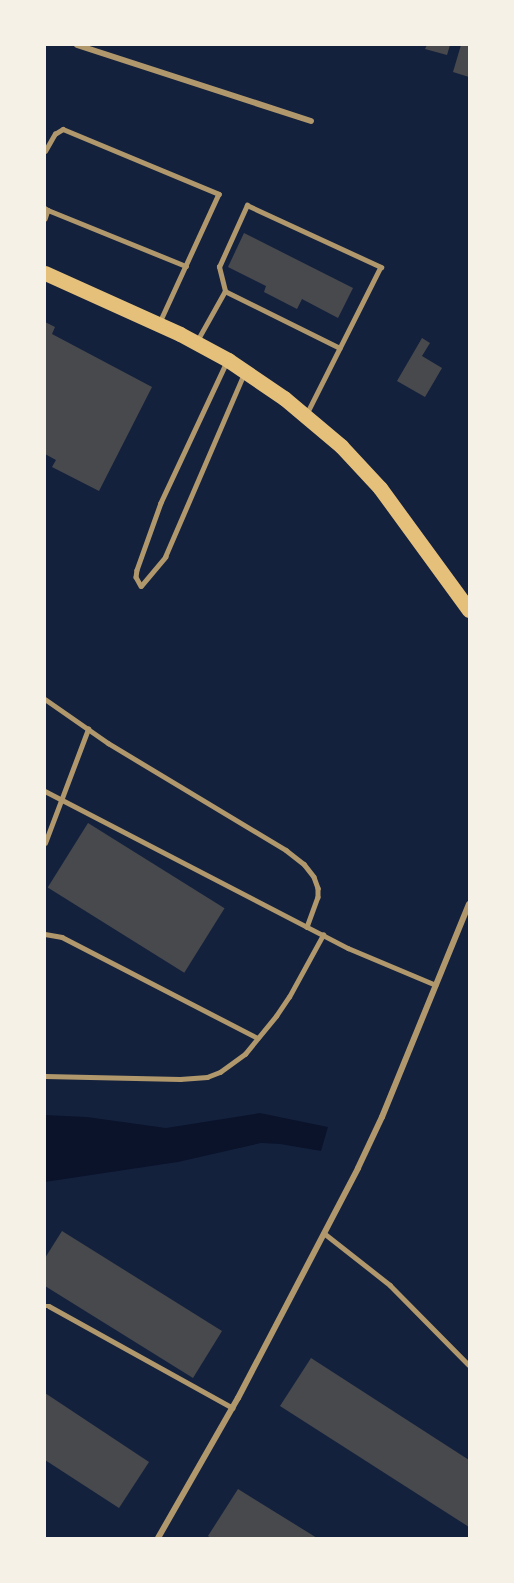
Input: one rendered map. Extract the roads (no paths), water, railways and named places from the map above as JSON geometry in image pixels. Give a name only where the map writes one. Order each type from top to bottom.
[{"type":"main road","points":[[45,273],[159,324],[228,360],[305,416],[341,446],[380,488],[469,610]]},
{"type":"street","points":[[77,45],[311,121]]},
{"type":"street","points":[[158,1538],[233,1408],[368,1148],[469,904]]},
{"type":"lane","points":[[45,151],[55,134],[63,129],[219,194],[159,324]]},
{"type":"lane","points":[[196,343],[225,291],[219,267],[247,205],[381,267],[305,416]]},
{"type":"lane","points":[[45,219],[47,209],[186,266]]},
{"type":"lane","points":[[225,291],[340,348]]},
{"type":"lane","points":[[228,360],[208,398],[161,503],[137,570],[136,577],[141,586],[165,557],[245,371]]},
{"type":"lane","points":[[45,699],[88,729],[286,850],[304,864],[314,877],[318,888],[318,897],[307,927]]},
{"type":"lane","points":[[45,843],[64,799],[88,729]]},
{"type":"lane","points":[[45,791],[323,935],[436,985]]},
{"type":"lane","points":[[45,934],[62,937],[258,1038]]},
{"type":"lane","points":[[45,1076],[207,1077],[232,1066],[258,1038],[289,997],[323,935]]},
{"type":"lane","points":[[324,1233],[390,1285],[469,1365]]},
{"type":"lane","points":[[45,1306],[49,1306],[233,1408]]},
{"type":"water","points":[[260,1113],[328,1127],[321,1151],[261,1143],[178,1162],[45,1182],[45,1115],[87,1117],[166,1128]]}]
